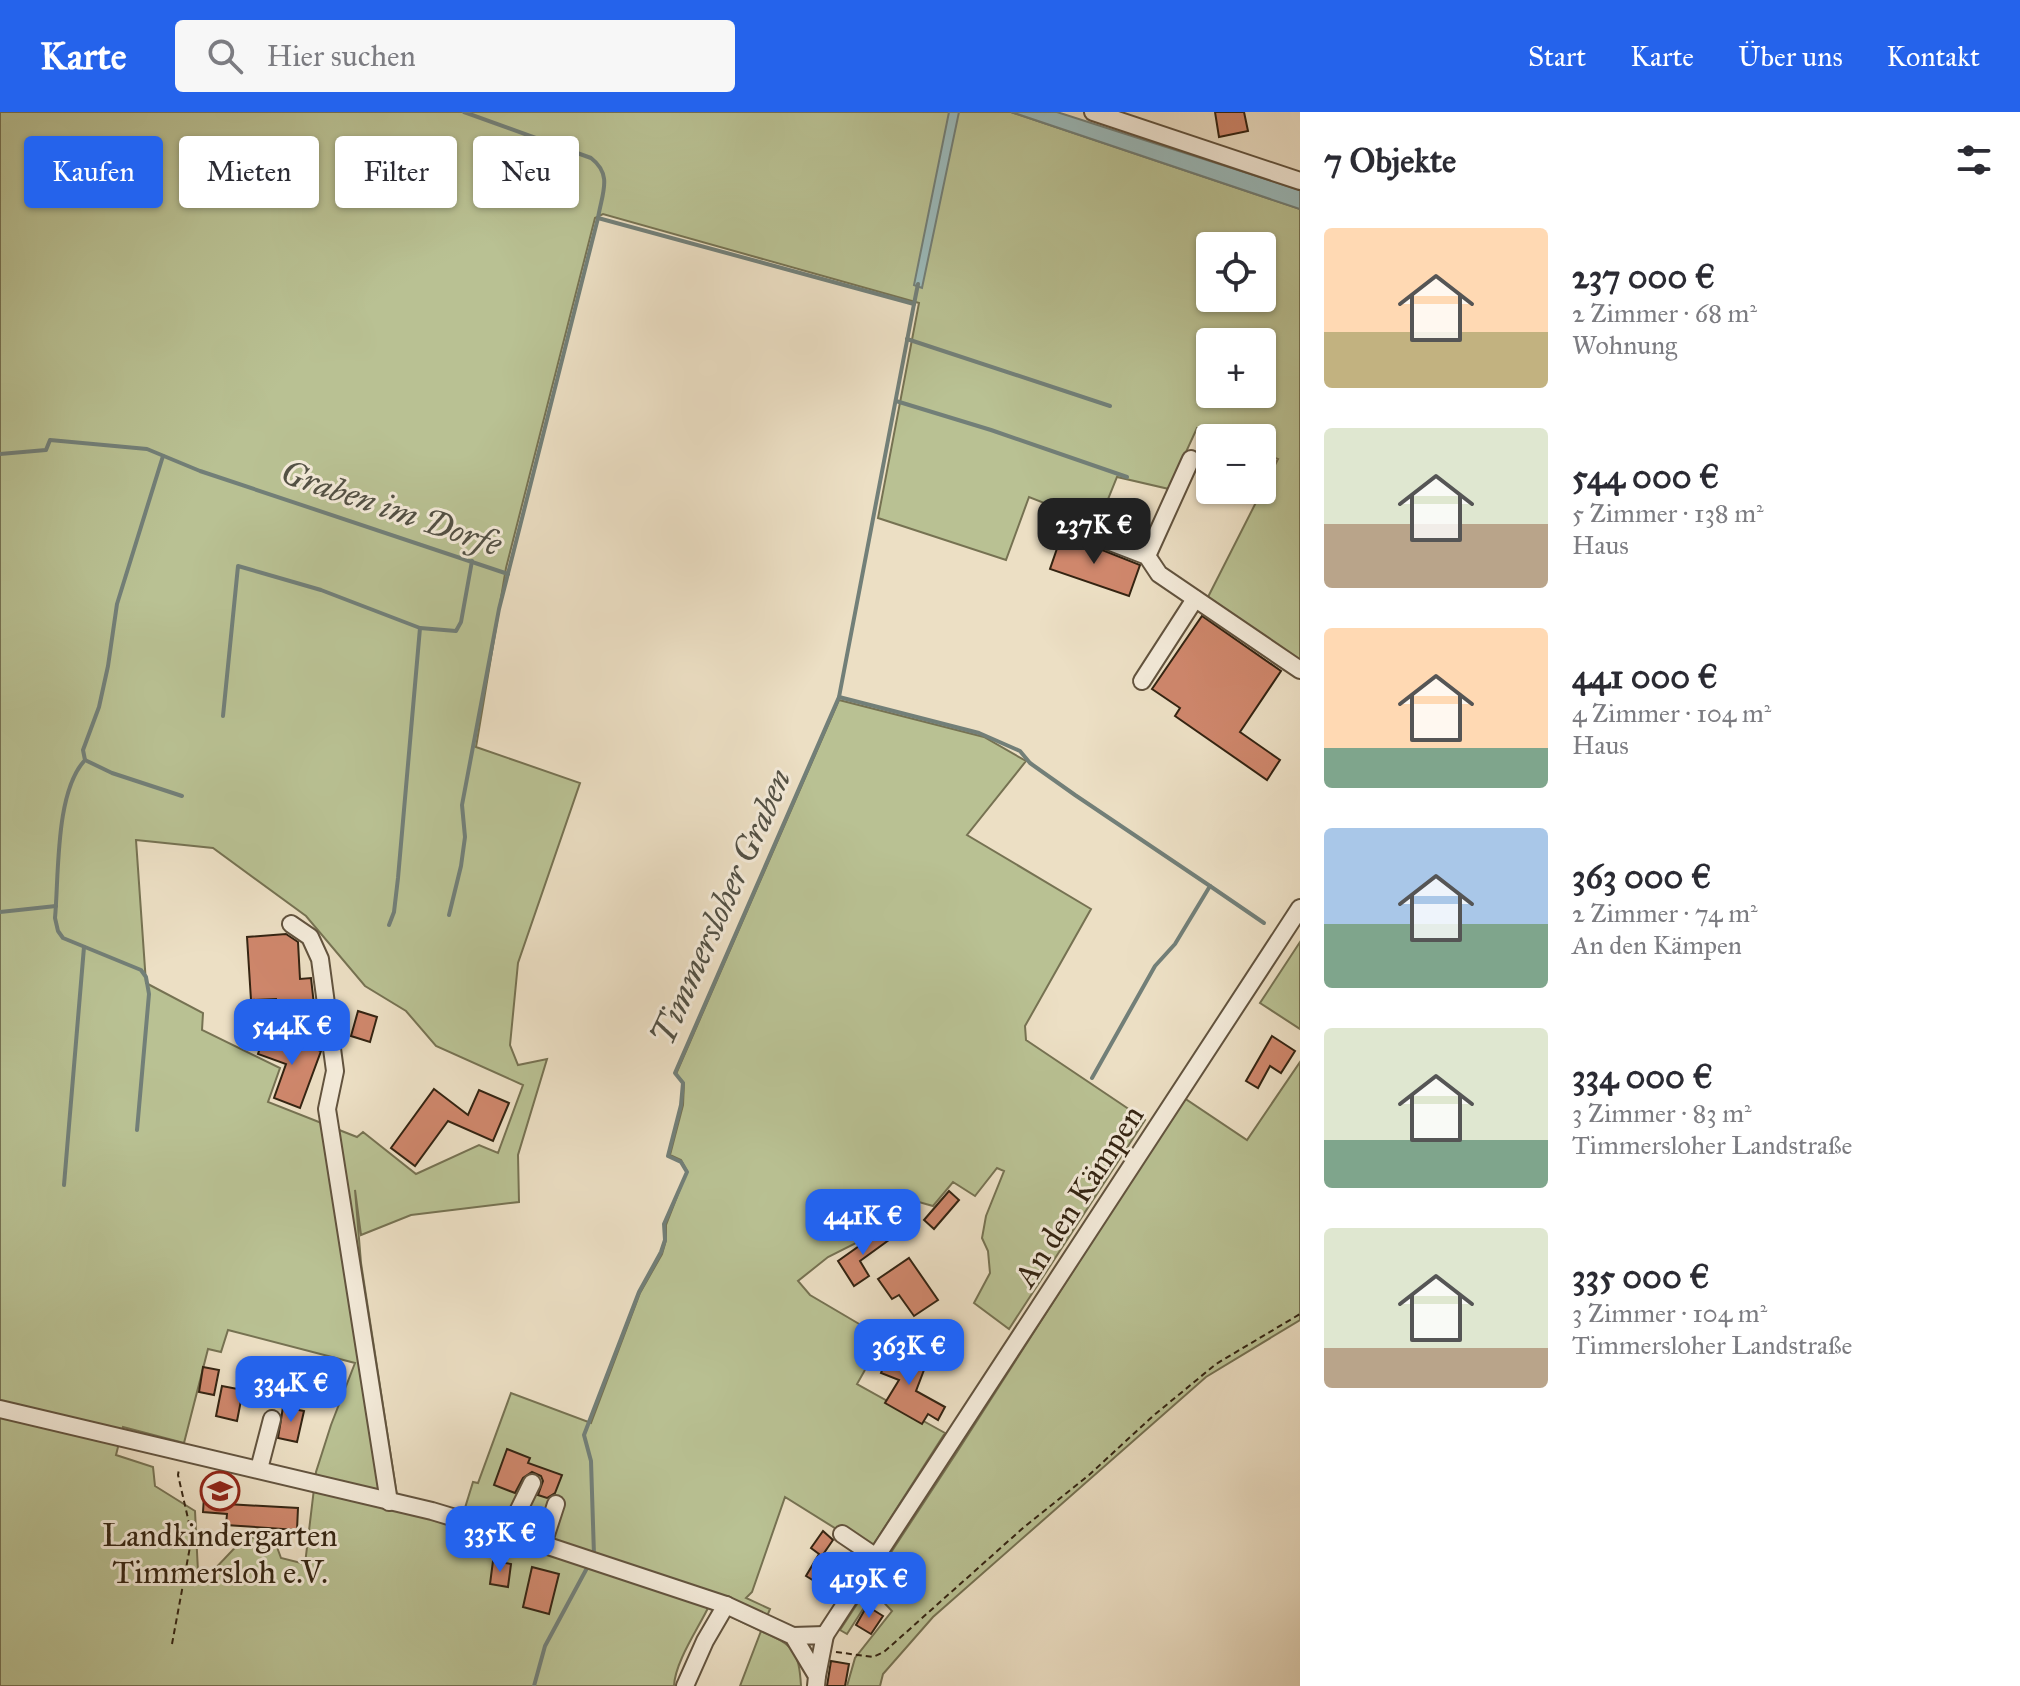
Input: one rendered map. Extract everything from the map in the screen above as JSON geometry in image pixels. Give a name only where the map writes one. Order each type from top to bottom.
[{"type":"street","points":[[1093,112],[1300,181]]},
{"type":"street","points":[[1147,556],[1191,459]]},
{"type":"street","points":[[1069,526],[1147,556],[1159,574],[1300,670]]},
{"type":"street","points":[[1142,681],[1195,599]]},
{"type":"street","name":"An den Kämpen","points":[[816,1681],[824,1642],[876,1557],[1300,908]]},
{"type":"street","points":[[291,924],[310,937],[320,959],[335,1071],[327,1109],[389,1502]]},
{"type":"street","points":[[0,1409],[432,1511],[726,1605],[793,1636],[824,1642]]},
{"type":"street","points":[[259,1469],[272,1419]]},
{"type":"street","points":[[507,1534],[532,1483]]},
{"type":"street","points":[[543,1544],[556,1504]]},
{"type":"street","points":[[842,1534],[876,1557]]},
{"type":"street","points":[[685,1686],[705,1641],[726,1605]]},
{"type":"street","points":[[793,1636],[816,1681]]},
{"type":"path","points":[[824,1642],[873,1657],[884,1652],[1216,1364],[1300,1314]]},
{"type":"path","points":[[172,1644],[192,1536],[178,1475],[183,1451]]},
{"type":"green space","points":[[0,112],[1011,112],[1300,209],[1300,661],[1208,597],[1255,504],[1276,504],[1276,424],[1196,424],[1169,489],[1117,477],[1098,524],[1029,497],[1006,560],[878,518],[919,303],[603,214],[595,218],[506,568],[476,747],[580,783],[518,963],[510,1045],[518,1065],[547,1059],[518,1155],[519,1202],[411,1215],[361,1235],[355,1190],[361,1263],[397,1496],[464,1511],[473,1482],[478,1483],[511,1393],[591,1423],[640,1293],[662,1254],[666,1225],[687,1171],[681,1160],[670,1155],[683,1105],[684,1083],[676,1074],[839,700],[984,737],[1026,761],[967,835],[1091,909],[1025,1026],[1026,1040],[1145,1120],[1009,1329],[974,1303],[990,1273],[988,1251],[982,1238],[986,1216],[1004,1171],[997,1168],[975,1196],[953,1182],[933,1206],[919,1202],[904,1209],[870,1236],[828,1257],[798,1281],[810,1295],[883,1338],[857,1384],[945,1433],[870,1550],[785,1497],[752,1592],[746,1598],[770,1609],[761,1631],[709,1606],[683,1656],[674,1686],[0,1686]],"holes":[[[136,840],[213,848],[306,916],[365,986],[406,1011],[436,1046],[523,1085],[498,1153],[479,1145],[416,1174],[363,1132],[357,1137],[268,1102],[280,1068],[202,1030],[203,1013],[146,983]],[[228,1330],[355,1363],[316,1472],[305,1564],[281,1558],[274,1539],[245,1537],[211,1573],[198,1572],[195,1511],[155,1486],[153,1467],[116,1455],[123,1427],[184,1443],[208,1349],[221,1352]]]},
{"type":"green space","points":[[1300,942],[1300,1029],[1260,1003]]},
{"type":"green space","points":[[1300,1062],[1300,1320],[1206,1377],[933,1617],[883,1674],[880,1686],[847,1686],[855,1658],[892,1611],[874,1592],[847,1634],[840,1630],[1184,1098],[1247,1140]]},
{"type":"green space","points":[[761,1631],[787,1645],[796,1656],[801,1686],[740,1686]]},
{"type":"water","points":[[949,112],[959,112],[922,288],[914,285]]},
{"type":"water","points":[[1011,112],[1057,112],[1300,190],[1300,209]]},
{"type":"building","points":[[1215,112],[1244,112],[1248,131],[1219,137]]},
{"type":"building","points":[[1062,534],[1140,565],[1129,596],[1050,569]]},
{"type":"building","points":[[1202,616],[1281,671],[1240,732],[1280,760],[1267,780],[1175,716],[1180,708],[1152,689]]},
{"type":"building","points":[[286,934],[298,942],[300,979],[311,978],[317,1032],[278,1035],[276,999],[251,1000],[247,937]]},
{"type":"building","points":[[358,1011],[377,1017],[370,1042],[351,1036]]},
{"type":"building","points":[[278,1035],[321,1051],[300,1108],[274,1098],[286,1064],[258,1054],[264,1036],[279,1041]]},
{"type":"building","points":[[1272,1036],[1295,1051],[1281,1073],[1270,1066],[1258,1088],[1246,1081]]},
{"type":"building","points":[[434,1089],[468,1115],[479,1090],[509,1103],[493,1141],[448,1121],[415,1166],[391,1148]]},
{"type":"building","points":[[949,1191],[959,1200],[934,1229],[924,1220]]},
{"type":"building","points":[[886,1227],[893,1237],[860,1261],[869,1276],[854,1286],[838,1261]]},
{"type":"building","points":[[909,1258],[938,1300],[914,1316],[899,1295],[892,1299],[878,1279]]},
{"type":"building","points":[[891,1348],[927,1362],[916,1391],[945,1407],[938,1420],[928,1414],[922,1424],[885,1403],[899,1380],[881,1373]]},
{"type":"building","points":[[203,1367],[219,1370],[214,1395],[199,1392]]},
{"type":"building","points":[[222,1386],[243,1390],[237,1421],[216,1416]]},
{"type":"building","points":[[283,1407],[304,1411],[297,1442],[278,1438]]},
{"type":"building","points":[[507,1449],[530,1458],[528,1463],[562,1475],[555,1493],[547,1498],[538,1495],[543,1481],[541,1476],[532,1472],[523,1478],[515,1493],[494,1485]]},
{"type":"building","points":[[205,1481],[229,1482],[227,1504],[298,1508],[297,1530],[226,1525],[227,1514],[203,1512]]},
{"type":"building","points":[[823,1531],[833,1540],[822,1556],[839,1566],[826,1588],[806,1576],[819,1554],[811,1548]]},
{"type":"building","points":[[493,1561],[511,1564],[508,1587],[490,1584]]},
{"type":"building","points":[[532,1567],[559,1574],[549,1614],[523,1607]]},
{"type":"building","points":[[867,1606],[883,1616],[871,1634],[856,1625]]},
{"type":"building","points":[[831,1661],[849,1664],[845,1686],[827,1686]]},
{"type":"waterway","points":[[464,112],[591,158],[598,164],[604,178],[598,218],[914,304],[918,284]]},
{"type":"waterway","name":"Graben im Dorfe","points":[[449,915],[465,837],[462,805],[499,609],[598,218]]},
{"type":"waterway","name":"Timmersloher Graben","points":[[594,1555],[591,1461],[584,1435],[639,1292],[661,1252],[665,1240],[664,1224],[687,1172],[681,1162],[668,1156],[681,1105],[683,1083],[675,1073],[839,697],[914,304]]},
{"type":"waterway","points":[[907,339],[1110,406]]},
{"type":"waterway","points":[[896,401],[1127,477]]},
{"type":"waterway","name":"Graben im Dorfe","points":[[0,454],[46,450],[50,440],[147,449],[200,471],[508,574]]},
{"type":"waterway","points":[[137,1130],[149,994],[146,977],[141,970],[63,938],[55,918],[63,813],[75,774],[85,760],[83,750],[99,707],[117,604],[163,456]]},
{"type":"waterway","points":[[389,925],[394,912],[398,878],[420,628],[456,631],[461,622],[472,561]]},
{"type":"waterway","points":[[223,716],[238,566],[321,590],[420,628]]},
{"type":"waterway","points":[[839,697],[979,733],[1020,751],[1030,763],[1075,795],[1210,886],[1175,944],[1155,966],[1092,1078]]},
{"type":"waterway","points":[[85,760],[112,773],[182,796]]},
{"type":"waterway","points":[[1210,886],[1264,923]]},
{"type":"waterway","points":[[0,912],[56,906]]},
{"type":"waterway","points":[[64,1185],[84,947]]},
{"type":"waterway","name":"Timmersloher Graben","points":[[534,1686],[545,1646],[587,1568]]},
{"type":"place","name":"Landkindergarten Timmersloh e.V.","points":[[220,1491]]}]
